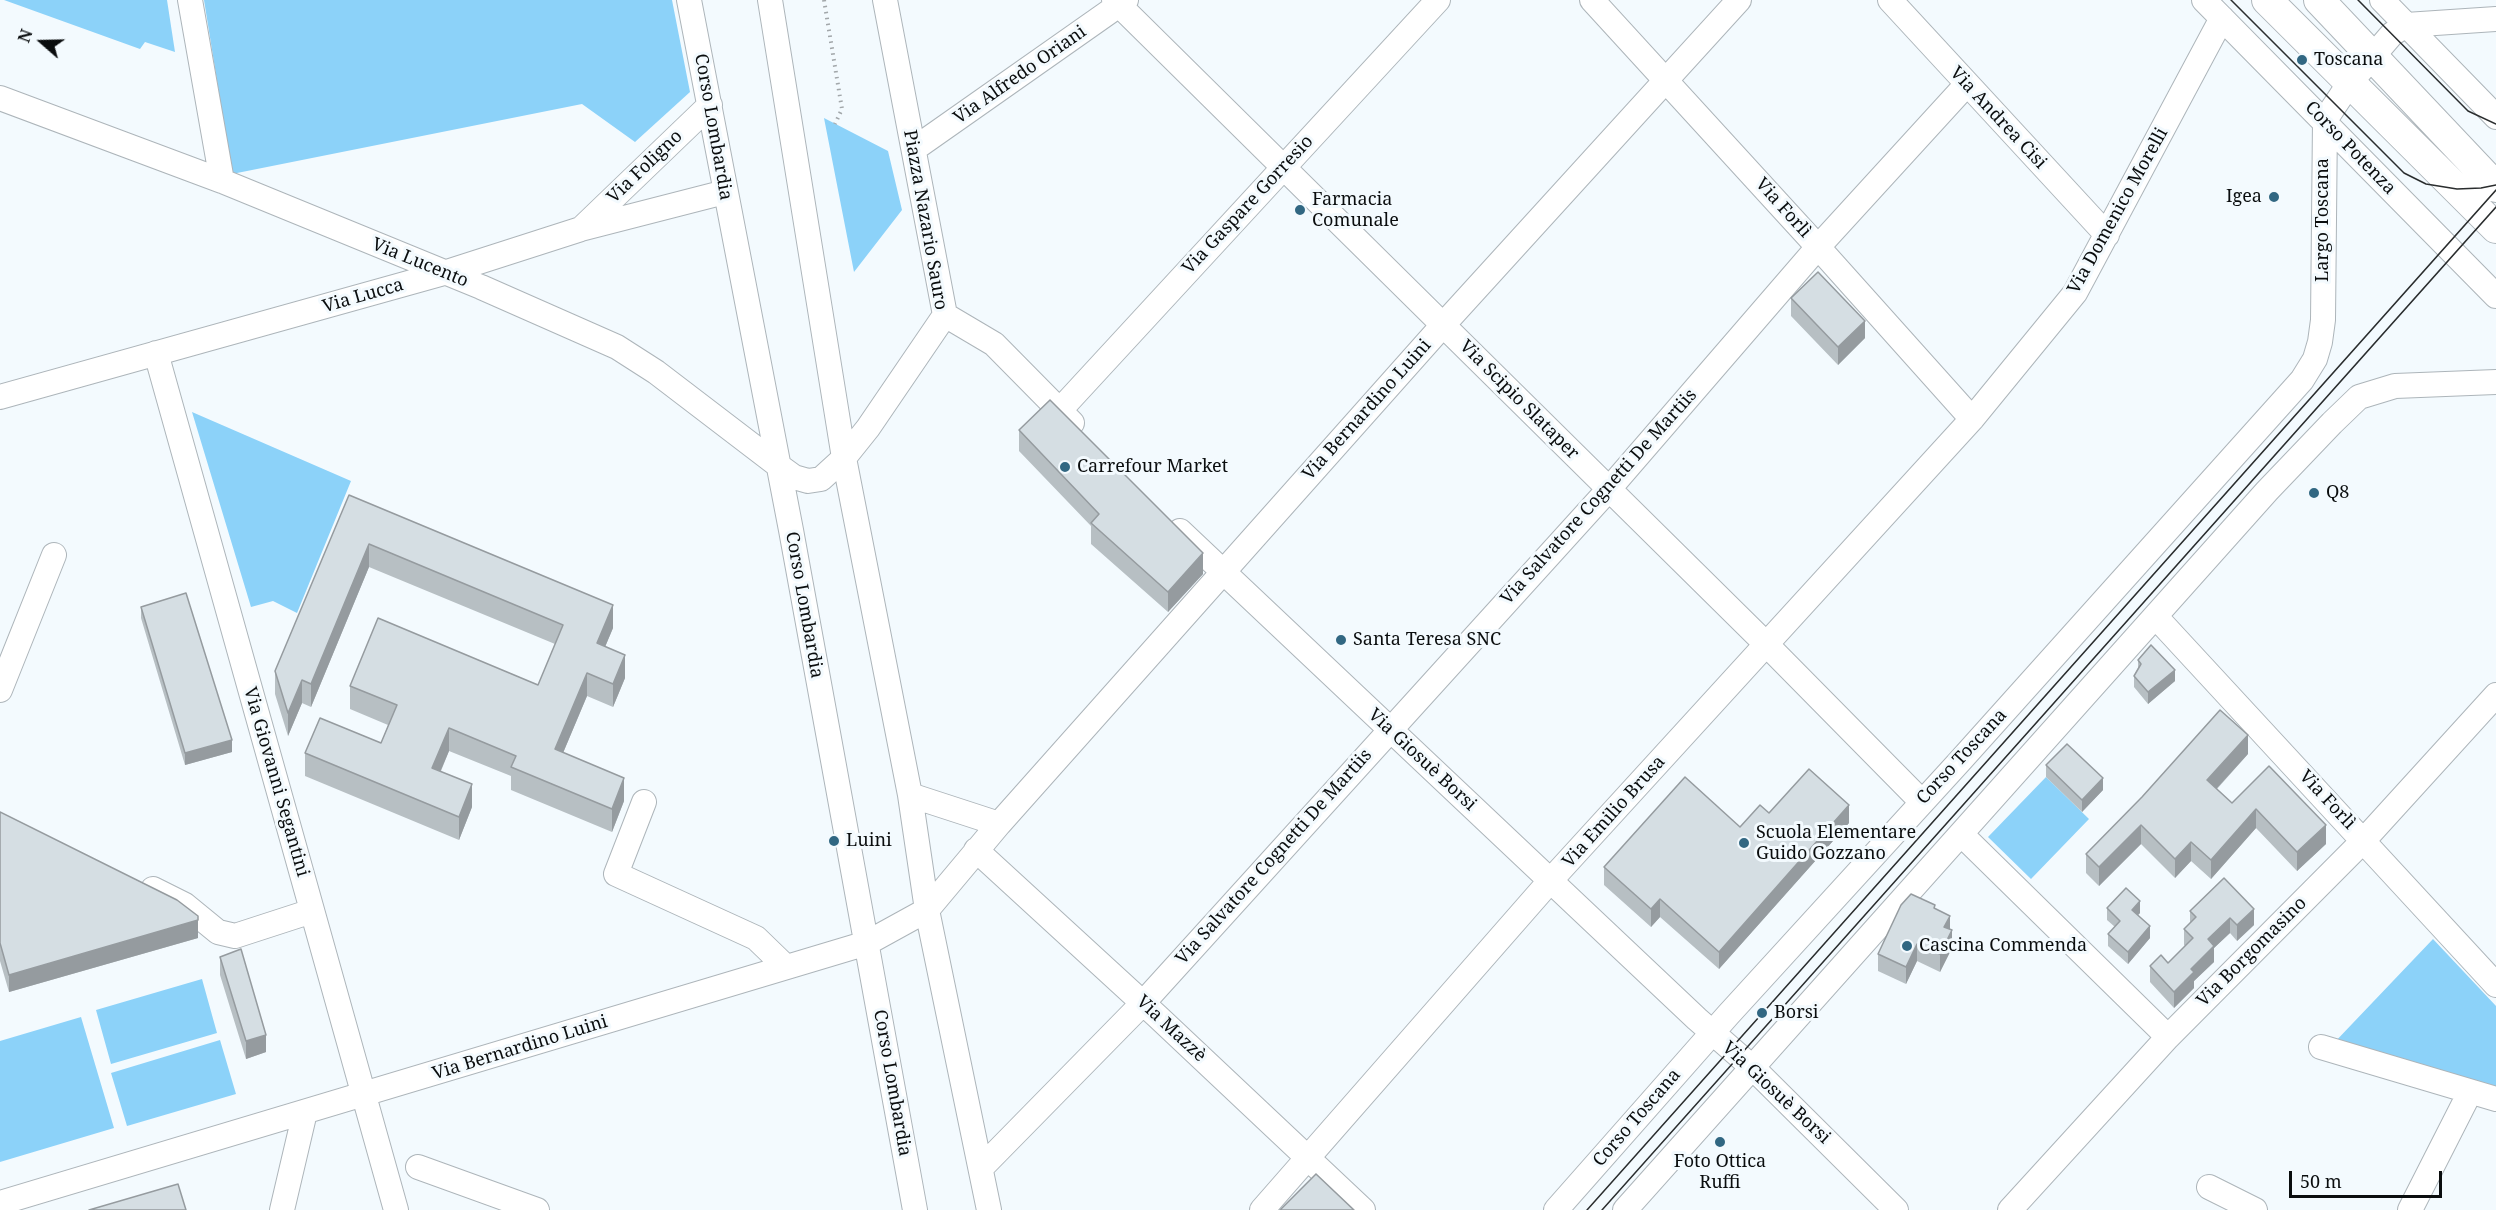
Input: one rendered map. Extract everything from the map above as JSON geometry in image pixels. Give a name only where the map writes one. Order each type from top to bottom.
[{"type":"main road","points":[[2267,0],[2496,228]]},
{"type":"main road","points":[[2319,0],[2496,187]]},
{"type":"street","points":[[190,0],[222,181]]},
{"type":"street","name":"Corso Lombardia","points":[[689,0],[710,105],[724,192],[779,466],[915,1210]]},
{"type":"street","points":[[770,0],[844,458],[910,795],[927,910],[989,1210]]},
{"type":"street","name":"Piazza Nazario Sauro","points":[[617,347],[656,372],[794,477],[808,481],[821,479],[844,458],[868,428],[945,315],[885,0]]},
{"type":"street","name":"Via Gaspare Gorresio","points":[[1060,410],[1438,0]]},
{"type":"street","name":"Via Forlì","points":[[1592,0],[1972,419]]},
{"type":"street","name":"Via Bernardino Luini","points":[[0,1203],[867,943],[927,910],[976,850],[1443,325],[1739,0]]},
{"type":"street","name":"Via Andrea Cisi","points":[[1890,0],[2107,235]]},
{"type":"street","name":"Corso Potenza","points":[[2204,0],[2325,120],[2496,296]]},
{"type":"street","points":[[2382,0],[2496,117]]},
{"type":"street","name":"Via Alfredo Oriani","points":[[914,149],[1120,2]]},
{"type":"street","name":"Via Scipio Slataper","points":[[1120,2],[1922,802]]},
{"type":"street","name":"Via Domenico Morelli","points":[[1972,419],[2075,292],[2222,18]]},
{"type":"street","points":[[2325,120],[2349,84],[2373,55],[2391,34],[2406,25],[2496,19]]},
{"type":"street","name":"Via Salvatore Cognetti De Martiis","points":[[981,1168],[1143,1003],[1609,489],[1818,247],[1967,84]]},
{"type":"street","name":"Via Lucento","points":[[0,98],[222,181],[617,347]]},
{"type":"street","name":"Via Foligno","points":[[581,229],[710,105]]},
{"type":"street","name":"Largo Toscana","points":[[2323,320],[2325,120]]},
{"type":"street","name":"Via Lucca","points":[[0,397],[444,273],[581,229],[724,192]]},
{"type":"street","points":[[945,315],[994,344],[1084,435]]},
{"type":"street","name":"Corso Toscana","points":[[1556,1210],[1712,1033],[2302,380],[2315,359],[2323,320]]},
{"type":"street","name":"Via Giovanni Segantini","points":[[156,353],[396,1210]]},
{"type":"street","points":[[1625,1210],[2331,423],[2359,397],[2395,386],[2496,382]]},
{"type":"street","name":"Via Emilio Brusa","points":[[1262,1210],[1550,881],[1972,419]]},
{"type":"street","name":"Via Giosuè Borsi","points":[[1166,516],[1222,573],[1712,1033],[1753,1068],[1896,1210]]},
{"type":"street","points":[[0,690],[54,555]]},
{"type":"street","name":"Via Forlì","points":[[2156,617],[2496,985]]},
{"type":"street","name":"Via Borgomasino","points":[[2010,1210],[2168,1037],[2364,840],[2496,695]]},
{"type":"street","points":[[910,795],[999,824]]},
{"type":"street","points":[[644,802],[616,874],[756,939],[786,967]]},
{"type":"street","points":[[1960,834],[2168,1037]]},
{"type":"street","name":"Via Mazzè","points":[[976,850],[1363,1210]]},
{"type":"street","points":[[134,879],[185,905],[218,932],[235,936],[312,911]]},
{"type":"street","points":[[2321,1047],[2496,1099]]},
{"type":"street","points":[[2415,1208],[2470,1092]]},
{"type":"street","points":[[282,1210],[305,1112]]},
{"type":"street","points":[[418,1167],[537,1210]]},
{"type":"street","points":[[2209,1187],[2254,1210]]},
{"type":"path","points":[[824,0],[842,110],[835,124]]},
{"type":"shaded area","points":[[4,0],[167,0],[175,52],[145,42],[140,49]]},
{"type":"shaded area","points":[[204,0],[672,0],[690,92],[635,142],[582,104],[232,174]]},
{"type":"shaded area","points":[[824,118],[888,151],[902,210],[854,272]]},
{"type":"shaded area","points":[[192,412],[351,481],[297,613],[273,601],[251,607]]},
{"type":"shaded area","points":[[2046,777],[2089,819],[2031,879],[1988,837]]},
{"type":"shaded area","points":[[2433,939],[2496,1006],[2496,1091],[2332,1045]]},
{"type":"shaded area","points":[[202,979],[217,1033],[111,1064],[96,1010]]},
{"type":"shaded area","points":[[81,1017],[114,1128],[0,1162],[0,1041]]},
{"type":"shaded area","points":[[220,1040],[236,1094],[127,1126],[111,1073]]},
{"type":"building","points":[[1818,272],[1865,321],[1838,347],[1791,298]]},
{"type":"building","points":[[1050,400],[1203,553],[1168,592],[1091,523],[1099,514],[1019,430]]},
{"type":"building","points":[[349,495],[613,605],[597,643],[625,655],[613,684],[587,673],[555,749],[624,778],[612,809],[511,767],[516,756],[449,728],[432,768],[472,784],[459,817],[305,753],[320,718],[381,743],[397,705],[350,686],[378,618],[538,685],[563,625],[369,544],[311,684],[302,680],[288,713],[275,671]]},
{"type":"building","points":[[186,593],[232,740],[185,753],[141,607]]},
{"type":"building","points":[[2151,645],[2175,670],[2148,692],[2134,676],[2141,664],[2138,660]]},
{"type":"building","points":[[2220,710],[2248,735],[2207,780],[2232,803],[2269,766],[2326,825],[2297,852],[2256,809],[2211,860],[2191,842],[2175,859],[2141,825],[2099,867],[2086,854],[2142,797]]},
{"type":"building","points":[[2067,744],[2103,778],[2082,800],[2046,765]]},
{"type":"building","points":[[1809,769],[1849,805],[1719,952],[1660,899],[1651,909],[1604,867],[1685,777],[1740,827],[1760,805],[1769,813]]},
{"type":"building","points":[[0,812],[177,900],[198,916],[198,920],[9,975],[0,943]]},
{"type":"building","points":[[2224,878],[2254,909],[2237,925],[2230,918],[2208,939],[2214,946],[2191,969],[2194,972],[2174,992],[2150,966],[2161,955],[2168,963],[2193,938],[2184,929],[2196,917],[2190,911]]},
{"type":"building","points":[[2126,888],[2140,901],[2132,910],[2150,926],[2128,952],[2108,934],[2120,921],[2107,908]]},
{"type":"building","points":[[1911,894],[1935,905],[1934,908],[1950,916],[1944,927],[1952,930],[1940,954],[1917,944],[1906,967],[1878,954],[1901,905]]},
{"type":"building","points":[[241,949],[266,1035],[246,1041],[220,957]]},
{"type":"building","points":[[1316,1174],[1354,1210],[1280,1210]]},
{"type":"building","points":[[178,1184],[186,1210],[89,1210]]},
{"type":"tram line","points":[[2231,0],[2404,173],[2426,184],[2457,189],[2496,185]]},
{"type":"tram line","points":[[2358,0],[2468,111],[2496,124]]},
{"type":"tram line","points":[[1587,1210],[2496,190]]},
{"type":"tram line","points":[[1602,1210],[2496,207]]},
{"type":"place","name":"Toscana","points":[[2302,60]]},
{"type":"place","name":"Igea","points":[[2274,197]]},
{"type":"place","name":"Farmacia Comunale","points":[[1300,210]]},
{"type":"place","name":"Carrefour Market","points":[[1065,467]]},
{"type":"place","name":"Q8","points":[[2314,493]]},
{"type":"place","name":"Santa Teresa SNC","points":[[1341,640]]},
{"type":"place","name":"Luini","points":[[834,841]]},
{"type":"place","name":"Scuola Elementare Guido Gozzano","points":[[1744,843]]},
{"type":"place","name":"Cascina Commenda","points":[[1907,946]]},
{"type":"place","name":"Borsi","points":[[1762,1013]]},
{"type":"place","name":"Foto Ottica Ruffi","points":[[1720,1142]]}]
